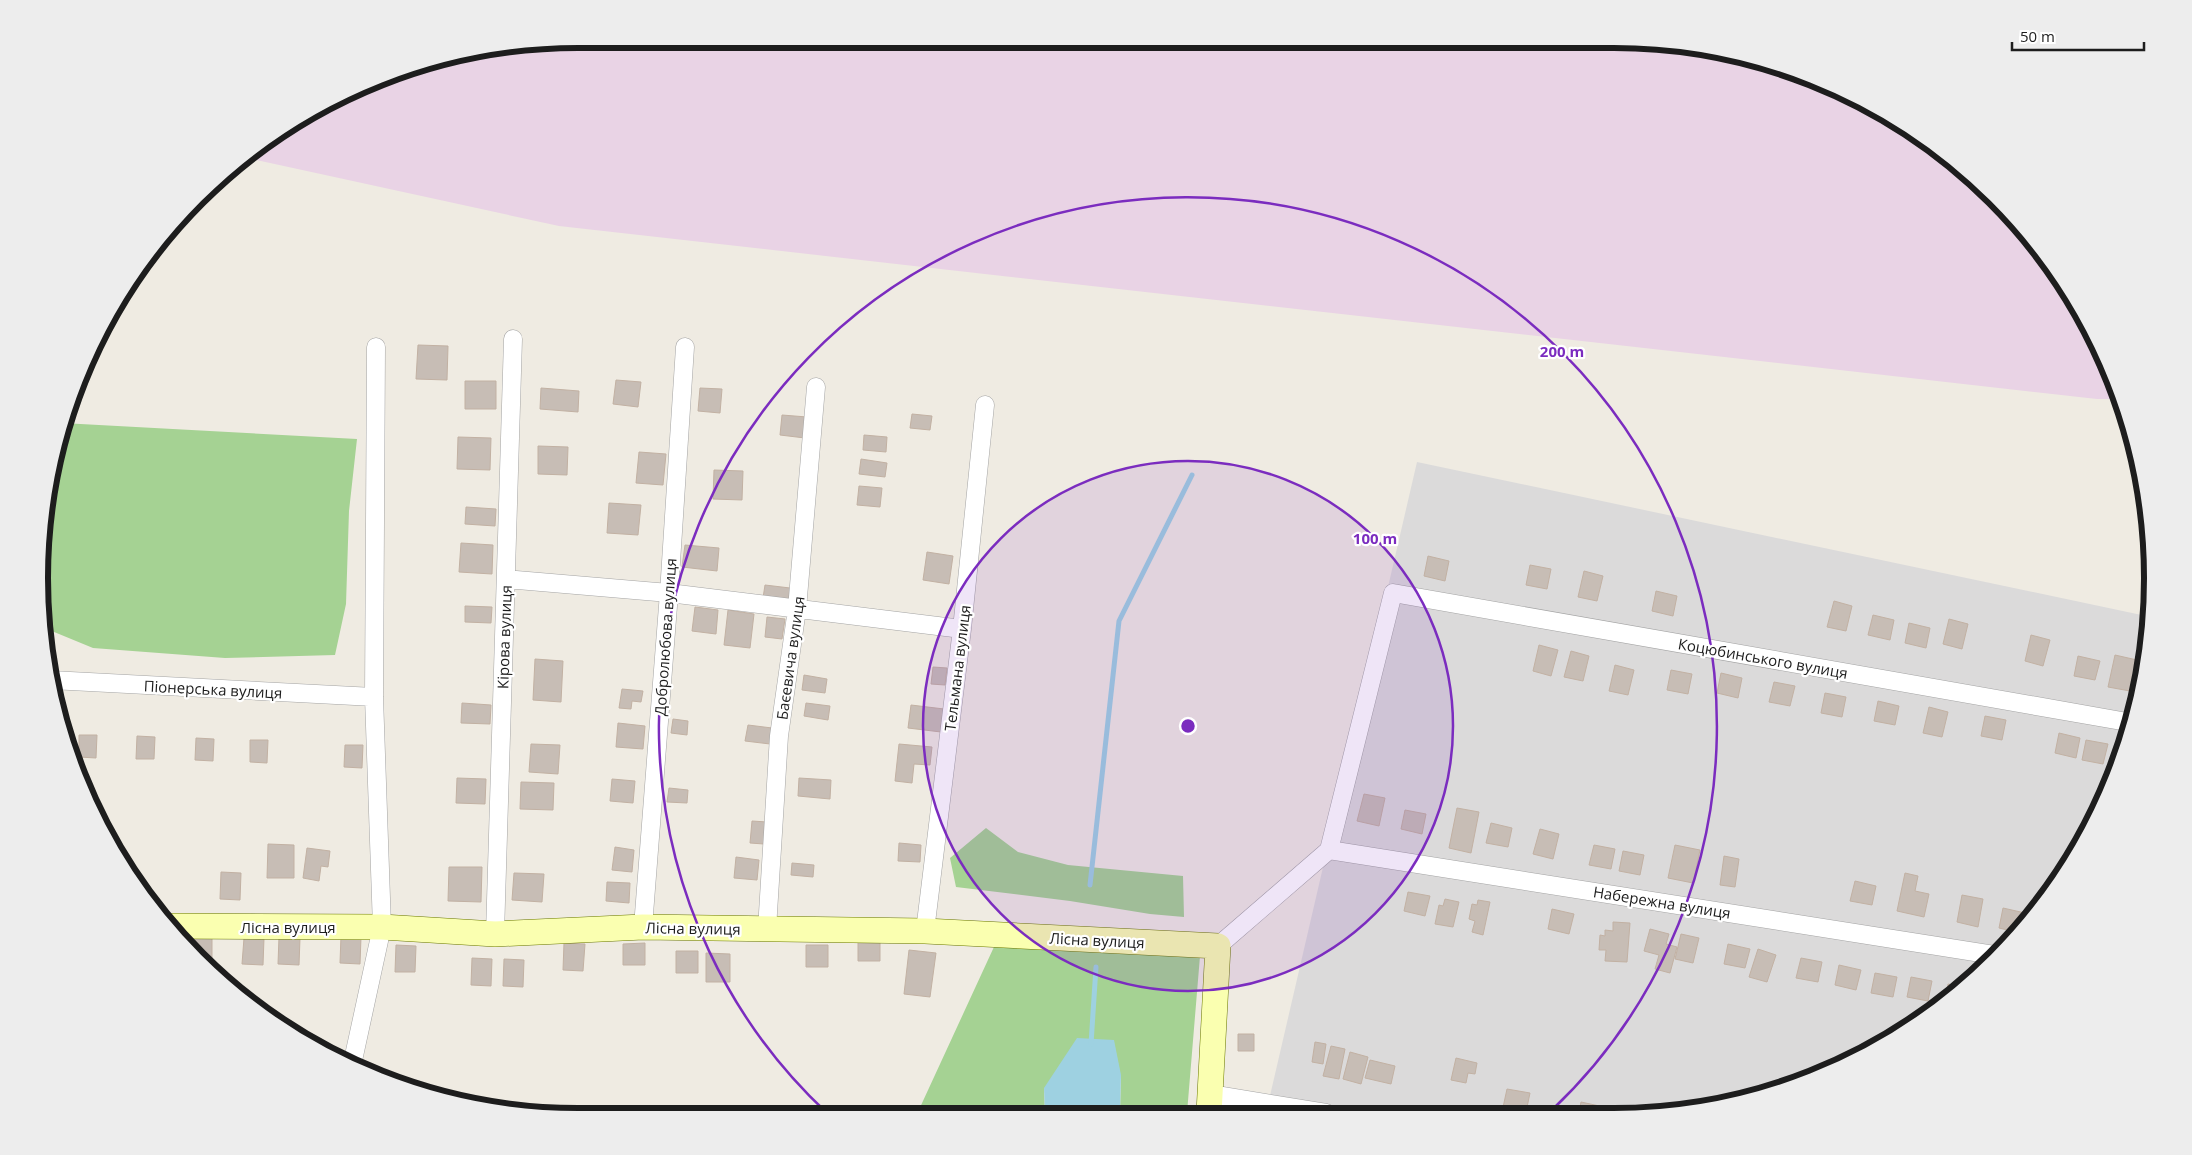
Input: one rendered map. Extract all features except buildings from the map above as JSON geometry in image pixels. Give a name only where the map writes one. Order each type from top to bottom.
[{"type":"street","name":"Кірова вулиця","points":[[494,934],[513,339]]},
{"type":"street","points":[[354,1058],[382,927],[374,697],[376,347]]},
{"type":"street","name":"Добролюбова вулиця","points":[[643,927],[685,347]]},
{"type":"street","name":"Баєевича вулиця","points":[[767,929],[779,736],[797,609],[816,387]]},
{"type":"street","name":"Тельмана вулиця","points":[[925,931],[962,629],[985,405]]},
{"type":"street","points":[[506,579],[668,593],[962,629]]},
{"type":"street","name":"Коцюбинського вулиця","points":[[1329,850],[1393,593],[2124,721]]},
{"type":"street","name":"Піонерська вулиця","points":[[58,680],[374,697]]},
{"type":"street","points":[[1268,1108],[1209,1103],[1218,946],[1329,850]]},
{"type":"street","name":"Набережна вулиця","points":[[1329,850],[1987,954]]},
{"type":"street","name":"Лісна вулиця","points":[[178,926],[382,927],[494,934],[643,927],[925,931],[1218,946]]},
{"type":"shaded area","points":[[1614,48],[1684,52],[1752,66],[1817,88],[1849,102],[1880,119],[1937,157],[1989,203],[2035,255],[2055,283],[2090,343],[2113,399],[2097,399],[559,226],[252,159],[312,119],[343,102],[375,88],[440,66],[474,58],[508,52],[543,49]]},
{"type":"shaded area","points":[[1417,462],[2143,615],[2134,681],[2116,748],[2090,812],[2055,872],[2013,927],[1964,976],[1909,1018],[1880,1036],[1849,1053],[1785,1079],[1752,1089],[1684,1103],[1614,1108],[1267,1108]]},
{"type":"green space","points":[[71,423],[357,439],[349,511],[346,604],[335,655],[225,658],[93,648],[51,631],[48,578],[52,508],[58,474]]},
{"type":"green space","points":[[986,828],[1018,852],[1068,865],[1183,876],[1184,917],[956,887],[950,858]]},
{"type":"green space","points":[[999,936],[1200,956],[1187,1108],[1120,1108],[1121,1075],[1044,1088],[1045,1108],[920,1108]]},
{"type":"water","points":[[1077,1038],[1114,1040],[1121,1075],[1120,1108],[1045,1108],[1044,1088]]},
{"type":"waterway","points":[[1090,885],[1119,621],[1192,475]]},
{"type":"waterway","points":[[1091,1044],[1096,967]]}]
